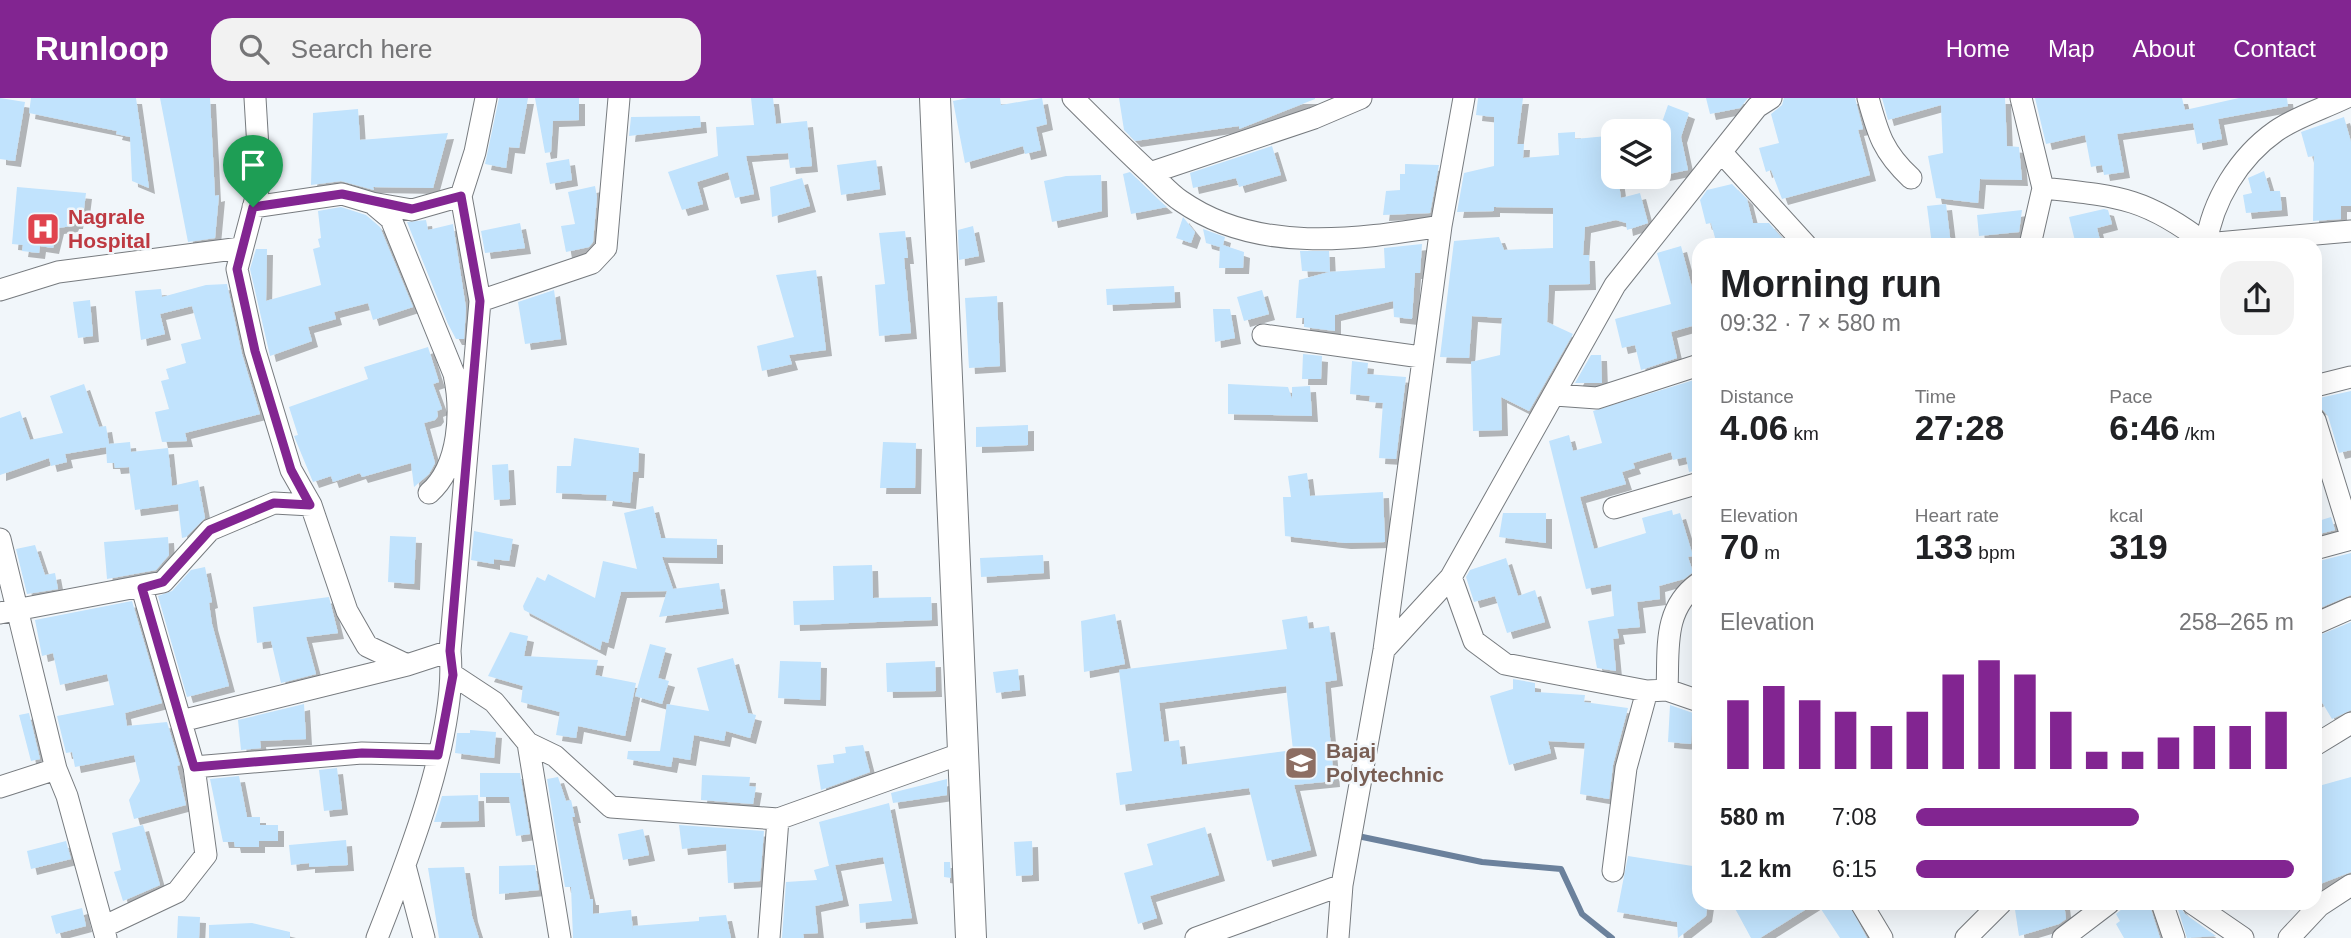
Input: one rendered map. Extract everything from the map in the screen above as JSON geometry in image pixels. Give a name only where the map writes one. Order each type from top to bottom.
[{"type":"main road","points":[[935,98],[971,938]]},
{"type":"street","points":[[255,98],[260,182],[237,269],[255,351],[291,470],[310,505],[347,611],[367,646],[407,665]]},
{"type":"street","points":[[377,938],[405,866],[438,755],[453,675],[450,651],[480,301],[461,196],[475,152],[486,98]]},
{"type":"street","points":[[480,301],[592,263],[601,256],[606,248],[619,98]]},
{"type":"street","points":[[1073,98],[1181,201],[1216,220],[1277,237],[1335,240],[1440,226]]},
{"type":"street","points":[[1150,173],[1314,118],[1361,98]]},
{"type":"street","points":[[1338,938],[1342,885],[1384,650],[1440,226],[1464,98]]},
{"type":"street","points":[[1384,650],[1451,577],[1615,285],[1757,107],[1771,98]]},
{"type":"street","points":[[1868,98],[1883,146],[1892,161],[1911,178]]},
{"type":"street","points":[[2021,98],[2043,188],[2032,238]]},
{"type":"street","points":[[2208,238],[2225,186],[2259,145],[2283,127],[2345,98]]},
{"type":"street","points":[[1721,152],[1800,238]]},
{"type":"street","points":[[2043,188],[2114,195],[2177,222],[2197,238]]},
{"type":"street","points":[[253,207],[342,194],[372,203],[412,209],[461,196]]},
{"type":"street","points":[[372,203],[391,219],[454,374],[459,400],[450,461],[439,485],[429,493]]},
{"type":"street","points":[[2278,238],[2351,231]]},
{"type":"street","points":[[0,290],[58,272],[241,248]]},
{"type":"street","points":[[1263,335],[1422,357]]},
{"type":"street","points":[[1555,395],[1597,398],[1692,367]]},
{"type":"street","points":[[2322,384],[2351,377]]},
{"type":"street","points":[[2322,443],[2351,538],[2322,547]]},
{"type":"street","points":[[1614,508],[1692,484]]},
{"type":"street","points":[[9,612],[163,582],[210,530],[274,503],[310,505]]},
{"type":"street","points":[[0,539],[9,612],[56,769],[67,796],[104,933],[177,892],[206,855],[194,767],[142,588]]},
{"type":"street","points":[[1451,577],[1474,641],[1505,664],[1692,699]]},
{"type":"street","points":[[1612,871],[1626,768],[1657,691],[1670,620],[1683,596],[1692,589]]},
{"type":"street","points":[[2322,621],[2351,608]]},
{"type":"street","points":[[181,721],[407,665],[450,651]]},
{"type":"street","points":[[453,675],[494,702],[528,743],[555,756],[611,807],[779,819],[963,753]]},
{"type":"street","points":[[2322,742],[2351,723]]},
{"type":"street","points":[[528,743],[560,938]]},
{"type":"street","points":[[194,767],[362,753],[438,755]]},
{"type":"street","points":[[0,787],[56,769]]},
{"type":"street","points":[[769,938],[779,819]]},
{"type":"street","points":[[405,866],[424,938]]},
{"type":"street","points":[[1196,938],[1342,885]]},
{"type":"street","points":[[2322,903],[2351,885]]},
{"type":"street","points":[[1865,910],[1882,938]]},
{"type":"street","points":[[1966,938],[1994,910]]},
{"type":"street","points":[[2063,938],[2100,910]]},
{"type":"street","points":[[2164,910],[2174,938]]},
{"type":"street","points":[[2202,910],[2243,938]]},
{"type":"street","points":[[2289,938],[2314,910]]},
{"type":"building","points":[[0,98],[25,102],[15,161],[0,159]]},
{"type":"building","points":[[31,98],[136,98],[149,188],[132,181],[130,137],[116,134],[117,131],[29,113]]},
{"type":"building","points":[[160,98],[210,98],[215,196],[219,195],[215,238],[188,242]]},
{"type":"building","points":[[499,98],[528,98],[519,148],[509,147],[506,168],[485,164]]},
{"type":"building","points":[[535,98],[579,98],[579,120],[553,121],[551,152],[545,153]]},
{"type":"building","points":[[751,98],[773,98],[776,124],[807,121],[812,166],[790,168],[788,153],[746,156],[754,194],[735,198],[728,172],[697,182],[703,204],[682,210],[668,172],[718,156],[716,127],[754,125]]},
{"type":"building","points":[[1000,98],[1001,105],[1042,98],[1047,124],[1036,127],[1041,150],[1025,154],[1023,146],[965,163],[953,101]]},
{"type":"building","points":[[1119,98],[1315,99],[1239,129],[1239,126],[1135,141],[1124,130]]},
{"type":"building","points":[[1478,98],[1523,98],[1517,144],[1524,144],[1523,158],[1559,155],[1558,133],[1575,132],[1575,139],[1601,137],[1601,189],[1620,189],[1621,198],[1640,193],[1648,223],[1627,230],[1626,223],[1616,220],[1585,227],[1583,255],[1589,255],[1590,284],[1549,285],[1547,322],[1573,334],[1529,411],[1501,397],[1502,430],[1473,431],[1471,362],[1500,355],[1502,318],[1472,316],[1469,358],[1440,357],[1454,241],[1499,237],[1504,250],[1553,248],[1553,208],[1494,207],[1494,211],[1457,212],[1464,173],[1494,166],[1494,117],[1476,115]]},
{"type":"building","points":[[1706,98],[1748,98],[1740,108],[1710,114]]},
{"type":"building","points":[[1784,98],[1855,98],[1863,129],[1858,130],[1870,175],[1782,199],[1771,170],[1766,172],[1759,148],[1779,143],[1771,114],[1782,105]]},
{"type":"building","points":[[1882,98],[2005,98],[2007,146],[2019,147],[2022,180],[1980,179],[1978,203],[1936,198],[1928,156],[1943,153],[1941,105],[1888,120]]},
{"type":"building","points":[[2035,98],[2182,98],[2185,110],[2239,98],[2287,98],[2288,106],[2218,119],[2222,139],[2197,144],[2193,123],[2117,134],[2124,172],[2104,175],[2102,165],[2091,167],[2085,135],[2046,144]]},
{"type":"building","points":[[1668,105],[1689,113],[1681,137],[1688,170],[1671,174],[1671,119],[1663,119]]},
{"type":"building","points":[[358,109],[360,140],[448,133],[433,188],[373,187],[374,190],[341,181],[311,185],[313,113]]},
{"type":"building","points":[[700,116],[701,127],[629,136],[631,117]]},
{"type":"building","points":[[2344,117],[2351,142],[2351,206],[2341,206],[2341,219],[2313,221],[2314,156],[2308,157],[2301,132]]},
{"type":"building","points":[[1272,146],[1281,175],[1239,187],[1236,178],[1193,188],[1190,173]]},
{"type":"building","points":[[569,159],[572,180],[550,184],[546,163]]},
{"type":"building","points":[[876,160],[880,189],[841,195],[837,165]]},
{"type":"building","points":[[1405,164],[1439,165],[1430,213],[1383,215],[1386,191],[1400,190],[1400,174],[1405,174]]},
{"type":"building","points":[[2264,171],[2270,191],[2280,191],[2282,210],[2246,213],[2243,195],[2252,193],[2248,178]]},
{"type":"building","points":[[1130,172],[1167,207],[1131,214],[1123,174]]},
{"type":"building","points":[[1101,175],[1102,211],[1052,222],[1044,181],[1066,176]]},
{"type":"building","points":[[802,178],[810,206],[772,217],[770,187]]},
{"type":"building","points":[[1732,184],[1747,199],[1753,223],[1769,223],[1782,238],[1715,238],[1711,223],[1706,224],[1700,200],[1707,190]]},
{"type":"building","points":[[595,186],[597,197],[593,242],[589,247],[566,252],[561,226],[575,224],[568,192]]},
{"type":"building","points":[[17,187],[86,193],[83,217],[78,217],[77,223],[72,226],[58,228],[53,248],[40,246],[39,253],[22,251],[23,245],[12,244]]},
{"type":"building","points":[[1946,204],[1950,238],[1931,238],[1927,206]]},
{"type":"building","points":[[341,207],[366,215],[380,227],[413,307],[373,320],[368,303],[334,312],[336,319],[308,327],[312,341],[270,356],[250,269],[256,249],[267,249],[266,301],[321,285],[313,249],[320,247],[318,211]]},
{"type":"building","points":[[2104,209],[2108,210],[2112,224],[2097,228],[2100,238],[2074,238],[2069,217]]},
{"type":"building","points":[[2022,210],[2019,232],[1979,236],[1977,215]]},
{"type":"building","points":[[1183,217],[1195,232],[1191,243],[1176,238]]},
{"type":"building","points":[[426,220],[428,230],[453,224],[466,308],[464,339],[456,339],[448,324],[407,222]]},
{"type":"building","points":[[520,223],[525,248],[485,253],[481,231]]},
{"type":"building","points":[[973,226],[979,256],[959,260],[958,230]]},
{"type":"building","points":[[1203,229],[1225,237],[1223,245],[1244,252],[1243,268],[1219,268],[1220,247],[1206,243]]},
{"type":"building","points":[[905,231],[908,258],[904,258],[911,333],[879,336],[875,285],[885,284],[879,233]]},
{"type":"building","points":[[1422,244],[1420,273],[1415,273],[1412,319],[1394,317],[1393,301],[1335,315],[1335,331],[1304,327],[1304,318],[1296,318],[1299,280],[1329,272],[1385,268],[1384,248]]},
{"type":"building","points":[[1681,246],[1692,287],[1692,326],[1671,332],[1677,358],[1641,370],[1635,345],[1622,348],[1615,319],[1671,304],[1657,253]]},
{"type":"building","points":[[1300,251],[1329,251],[1330,272],[1302,271]]},
{"type":"building","points":[[816,270],[826,350],[789,355],[792,364],[762,371],[757,346],[794,337],[776,275]]},
{"type":"building","points":[[227,284],[242,354],[260,414],[185,433],[187,441],[162,442],[155,412],[169,409],[161,381],[169,379],[166,369],[186,363],[181,344],[201,339],[192,306],[160,314],[165,334],[141,340],[135,291],[161,289],[162,297],[206,285]]},
{"type":"building","points":[[1174,286],[1175,302],[1107,305],[1106,289]]},
{"type":"building","points":[[554,290],[561,339],[525,344],[518,302]]},
{"type":"building","points":[[1262,290],[1269,314],[1244,321],[1237,297]]},
{"type":"building","points":[[997,296],[1000,366],[969,368],[965,298]]},
{"type":"building","points":[[90,300],[93,336],[78,338],[73,302]]},
{"type":"building","points":[[1213,309],[1230,309],[1235,338],[1215,342]]},
{"type":"building","points":[[428,347],[439,382],[433,384],[442,409],[437,411],[435,420],[424,423],[435,463],[429,474],[414,487],[411,463],[362,477],[360,473],[333,482],[331,476],[313,482],[294,436],[298,435],[289,407],[368,379],[364,367]]},
{"type":"building","points":[[1303,354],[1322,356],[1321,379],[1302,379]]},
{"type":"building","points":[[1591,355],[1601,355],[1602,383],[1575,383]]},
{"type":"building","points":[[1352,361],[1368,363],[1367,374],[1406,377],[1396,459],[1379,458],[1383,403],[1369,402],[1370,396],[1350,394]]},
{"type":"building","points":[[1692,381],[1692,471],[1689,472],[1686,457],[1673,460],[1671,452],[1633,463],[1635,468],[1622,472],[1626,484],[1580,497],[1594,549],[1646,533],[1642,518],[1672,510],[1673,515],[1680,513],[1692,553],[1692,556],[1688,557],[1692,573],[1684,579],[1659,586],[1660,599],[1637,602],[1640,627],[1617,629],[1619,638],[1613,639],[1616,671],[1597,668],[1588,621],[1614,616],[1611,584],[1586,589],[1549,441],[1569,435],[1573,451],[1602,443],[1593,411]]},
{"type":"building","points":[[84,384],[99,427],[106,426],[109,444],[130,442],[131,452],[168,448],[172,486],[198,480],[205,518],[186,537],[182,538],[178,504],[135,510],[129,467],[115,468],[114,463],[107,463],[106,447],[65,454],[67,462],[51,466],[49,458],[0,475],[0,418],[20,411],[30,440],[63,433],[50,396]]},
{"type":"building","points":[[1228,384],[1288,387],[1292,399],[1292,387],[1310,386],[1312,416],[1228,414]]},
{"type":"building","points":[[2351,391],[2351,450],[2339,453],[2328,416],[2322,410],[2322,397]]},
{"type":"building","points":[[1028,425],[1028,445],[976,447],[976,427]]},
{"type":"building","points":[[574,438],[639,448],[638,472],[633,472],[630,503],[606,500],[607,495],[556,493],[557,466],[571,466]]},
{"type":"building","points":[[883,442],[916,443],[915,488],[880,488]]},
{"type":"building","points":[[508,464],[510,499],[494,500],[492,465]]},
{"type":"building","points":[[1307,473],[1310,496],[1383,492],[1385,542],[1345,543],[1285,536],[1283,497],[1291,497],[1288,476]]},
{"type":"building","points":[[653,506],[661,538],[717,539],[717,558],[662,557],[673,589],[719,583],[723,608],[659,617],[667,591],[621,592],[608,643],[602,641],[600,650],[524,610],[523,606],[537,577],[545,581],[548,574],[595,598],[603,561],[637,569],[624,513]]},
{"type":"building","points":[[1503,513],[1546,513],[1546,543],[1499,537]]},
{"type":"building","points":[[2331,517],[2335,530],[2322,533],[2322,520]]},
{"type":"building","points":[[474,531],[513,539],[509,561],[494,559],[494,564],[471,560]]},
{"type":"building","points":[[390,536],[416,537],[414,584],[388,582]]},
{"type":"building","points":[[168,537],[169,555],[156,570],[107,579],[104,542]]},
{"type":"building","points":[[35,545],[45,575],[55,573],[58,589],[27,594],[16,549]]},
{"type":"building","points":[[2351,553],[2351,595],[2322,607],[2322,560]]},
{"type":"building","points":[[1043,555],[1044,573],[981,577],[980,558]]},
{"type":"building","points":[[1506,558],[1518,596],[1535,590],[1545,622],[1507,633],[1495,596],[1474,602],[1466,577],[1470,570]]},
{"type":"building","points":[[872,565],[873,598],[931,597],[932,620],[794,625],[793,601],[834,600],[833,566]]},
{"type":"building","points":[[205,567],[212,602],[209,603],[212,624],[229,686],[187,697],[158,596],[172,591],[191,570]]},
{"type":"building","points":[[329,597],[338,633],[306,637],[316,674],[281,683],[271,641],[257,643],[253,607]]},
{"type":"building","points":[[132,601],[162,703],[125,713],[127,726],[167,722],[180,765],[177,766],[186,805],[134,819],[129,800],[140,781],[134,755],[75,767],[72,752],[66,753],[57,716],[114,705],[107,674],[60,685],[53,653],[42,656],[35,620]]},
{"type":"building","points":[[1115,614],[1125,664],[1084,672],[1081,621]]},
{"type":"building","points":[[1307,616],[1309,629],[1329,626],[1337,680],[1325,682],[1334,781],[1294,785],[1311,850],[1267,861],[1249,788],[1120,805],[1116,773],[1132,771],[1119,670],[1287,649],[1282,620]],"holes":[[[1286,686],[1293,750],[1182,765],[1179,740],[1164,742],[1159,703]]]},
{"type":"building","points":[[2351,622],[2351,710],[2332,719],[2322,702],[2322,634]]},
{"type":"building","points":[[510,632],[528,636],[524,656],[598,660],[595,675],[636,683],[625,736],[578,726],[576,738],[556,735],[560,712],[521,702],[523,686],[488,676]]},
{"type":"building","points":[[650,644],[666,648],[658,678],[669,681],[662,704],[635,696]]},
{"type":"building","points":[[733,658],[748,713],[756,715],[750,738],[726,731],[724,741],[694,735],[690,760],[673,757],[671,767],[627,759],[628,751],[660,751],[667,704],[709,711],[697,668]]},
{"type":"building","points":[[780,661],[821,662],[820,700],[778,698]]},
{"type":"building","points":[[935,661],[936,691],[887,692],[886,663]]},
{"type":"building","points":[[1018,669],[1020,690],[996,693],[993,672]]},
{"type":"building","points":[[1513,679],[1535,683],[1535,692],[1585,695],[1584,702],[1628,708],[1613,765],[1609,799],[1580,794],[1585,743],[1548,741],[1551,753],[1509,765],[1490,696],[1513,689]]},
{"type":"building","points":[[304,704],[306,739],[260,741],[261,748],[241,750],[238,720]]},
{"type":"building","points":[[1670,705],[1692,713],[1691,744],[1668,742]]},
{"type":"building","points":[[29,713],[40,759],[31,761],[19,715]]},
{"type":"building","points":[[470,730],[496,732],[494,758],[455,753],[457,733],[470,733]]},
{"type":"building","points":[[863,745],[870,772],[821,790],[817,765],[834,763],[833,755],[846,753],[845,747]]},
{"type":"building","points":[[337,768],[342,809],[324,811],[319,770]]},
{"type":"building","points":[[480,773],[520,773],[530,834],[516,836],[509,797],[480,797]]},
{"type":"building","points":[[702,775],[750,777],[749,786],[756,787],[753,804],[701,800]]},
{"type":"building","points":[[239,776],[247,817],[260,817],[260,825],[278,825],[278,841],[259,841],[259,847],[235,847],[234,842],[223,842],[210,779]]},
{"type":"building","points":[[558,777],[566,801],[571,800],[575,817],[572,817],[590,899],[593,899],[593,914],[631,910],[633,931],[633,926],[699,921],[699,917],[726,915],[731,938],[573,938],[571,887],[565,887],[547,779]]},
{"type":"building","points":[[2351,777],[2351,872],[2322,883],[2322,785]]},
{"type":"building","points":[[947,779],[947,795],[893,803],[891,793]]},
{"type":"building","points":[[478,795],[479,821],[434,822],[442,796]]},
{"type":"building","points":[[889,803],[912,918],[860,923],[859,904],[892,901],[883,857],[835,865],[843,900],[815,906],[818,933],[803,934],[804,938],[782,938],[786,882],[817,880],[814,870],[829,866],[819,822]]},
{"type":"building","points":[[143,825],[160,885],[123,901],[114,872],[121,870],[112,833]]},
{"type":"building","points":[[679,825],[764,831],[760,881],[728,883],[726,844],[682,849]]},
{"type":"building","points":[[1205,827],[1219,875],[1150,896],[1157,918],[1138,924],[1124,873],[1153,865],[1147,844]]},
{"type":"building","points":[[643,829],[649,855],[623,860],[618,834]]},
{"type":"building","points":[[346,840],[348,865],[291,865],[289,845]]},
{"type":"building","points":[[66,841],[71,859],[31,869],[27,851]]},
{"type":"building","points":[[1032,841],[1033,875],[1016,876],[1014,842]]},
{"type":"building","points":[[1628,856],[1692,866],[1692,910],[1707,910],[1706,916],[1678,938],[1677,922],[1617,912]]},
{"type":"building","points":[[944,862],[950,862],[951,878],[944,877]]},
{"type":"building","points":[[535,865],[539,890],[499,894],[499,866]]},
{"type":"building","points":[[464,867],[472,916],[479,938],[439,938],[428,868]]},
{"type":"building","points":[[82,908],[86,926],[56,934],[51,916]]},
{"type":"building","points":[[1736,910],[1805,910],[1760,938],[1751,938]]},
{"type":"building","points":[[1822,910],[1852,910],[1867,938],[1840,938]]},
{"type":"building","points":[[2015,910],[2065,910],[2066,919],[2059,924],[2019,936]]},
{"type":"building","points":[[2121,910],[2151,910],[2160,938],[2124,938],[2116,924],[2120,921],[2116,914]]},
{"type":"building","points":[[2178,910],[2182,910],[2216,936],[2187,938]]},
{"type":"building","points":[[178,916],[200,917],[199,938],[177,938]]},
{"type":"building","points":[[252,923],[290,932],[290,938],[209,938],[209,925]]},
{"type":"waterway","points":[[1353,835],[1482,862],[1561,869],[1582,914],[1612,938]]},
{"type":"place","name":"Nagrale Hospital","points":[[43,229]]},
{"type":"place","name":"Bajaj Polytechnic","points":[[1301,763]]},
{"type":"route","points":[[342,194],[372,203],[412,209],[461,196],[480,301],[450,651],[453,675],[438,755],[362,753],[194,767],[142,588],[163,582],[210,530],[274,503],[310,505],[291,470],[255,351],[237,269],[253,207],[342,194]]}]
